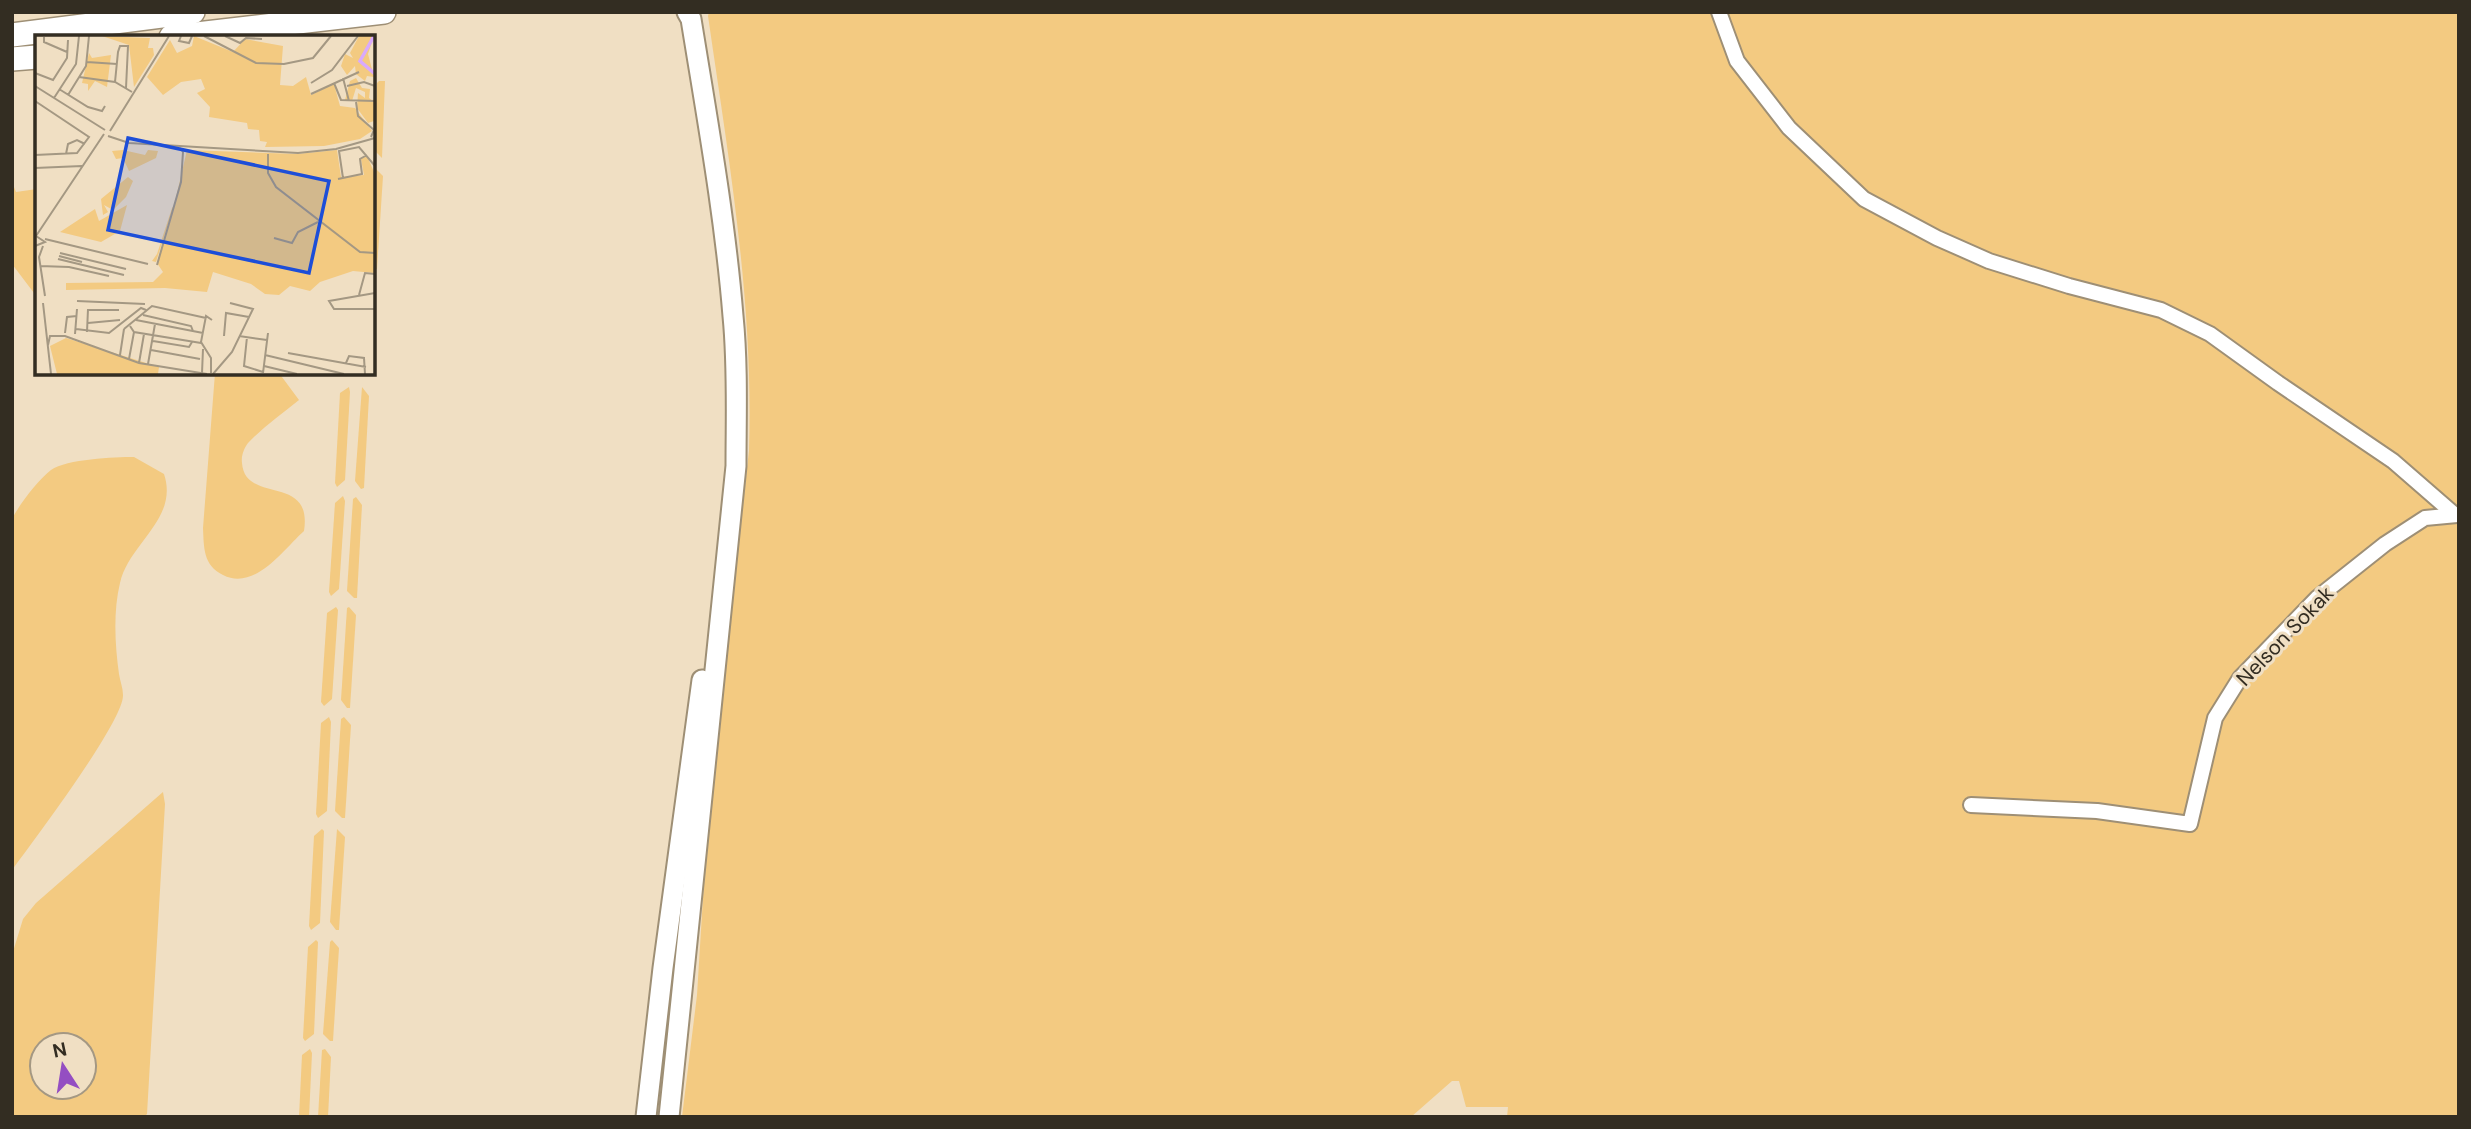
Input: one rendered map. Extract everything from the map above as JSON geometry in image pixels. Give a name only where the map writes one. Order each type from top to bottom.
[{"type":"main road","points":[[12,35],[193,12]]},
{"type":"main road","points":[[188,35],[384,12]]},
{"type":"main road","points":[[12,59],[35,57]]},
{"type":"street","points":[[687,12],[691,19],[713,150]]},
{"type":"street","points":[[669,1117],[736,467],[734,320],[713,150],[700,12]]},
{"type":"street","points":[[1719,12],[1737,61],[1789,128],[1864,198],[1937,239],[1989,261],[2069,286],[2161,310],[2210,334],[2393,461],[2456,515]]},
{"type":"street","points":[[646,1117],[663,968],[716,587],[736,418]]},
{"type":"street","name":"Nelson Sokak","points":[[1971,805],[2097,811],[2190,824],[2215,718],[2240,678],[2317,598],[2385,544],[2426,518],[2456,515]]},
{"type":"shaded area","points":[[709,12],[2459,12],[2459,1117],[1507,1117],[1508,1107],[1466,1107],[1459,1081],[1452,1081],[1411,1117],[682,1117],[697,995],[705,865],[726,650],[749,451],[750,396],[744,287]]},
{"type":"shaded area","points":[[379,81],[385,81],[382,158],[374,150]]},
{"type":"shaded area","points":[[375,168],[383,176],[377,269],[374,269]]},
{"type":"shaded area","points":[[12,182],[16,192],[35,189],[35,294],[12,264]]},
{"type":"shaded area","points":[[215,374],[280,374],[299,400],[248,443],[242,460],[246,476],[254,483],[289,495],[299,502],[304,513],[304,531],[268,566],[246,578],[235,578],[216,571],[208,561],[204,549],[203,528]]},
{"type":"shaded area","points":[[349,387],[345,480],[337,487],[335,483],[340,393]]},
{"type":"shaded area","points":[[362,387],[369,396],[364,488],[361,489],[355,481]]},
{"type":"shaded area","points":[[134,457],[164,474],[167,490],[159,518],[133,555],[120,583],[115,628],[123,695],[119,709],[94,755],[12,870],[12,519],[40,480],[58,466],[103,458]]},
{"type":"shaded area","points":[[343,496],[345,501],[339,589],[331,596],[329,592],[335,503]]},
{"type":"shaded area","points":[[356,497],[362,505],[357,598],[354,598],[347,591],[353,499]]},
{"type":"shaded area","points":[[336,607],[338,610],[332,699],[324,706],[321,702],[327,613]]},
{"type":"shaded area","points":[[349,607],[356,615],[350,708],[347,708],[341,700]]},
{"type":"shaded area","points":[[329,717],[331,722],[327,811],[318,818],[316,814],[321,723]]},
{"type":"shaded area","points":[[344,717],[351,725],[345,818],[342,818],[335,811],[341,719]]},
{"type":"shaded area","points":[[163,792],[165,804],[147,1114],[144,1117],[12,1117],[12,955],[23,919],[36,903]]},
{"type":"shaded area","points":[[322,829],[320,923],[311,930],[309,926],[314,836]]},
{"type":"shaded area","points":[[337,829],[345,837],[339,930],[330,922]]},
{"type":"shaded area","points":[[316,940],[314,1034],[305,1041],[308,947]]},
{"type":"shaded area","points":[[332,940],[339,948],[333,1041],[330,1041],[323,1034]]},
{"type":"shaded area","points":[[310,1049],[309,1117],[299,1117],[302,1055]]},
{"type":"shaded area","points":[[325,1049],[331,1057],[328,1117],[318,1117],[322,1050]]}]
